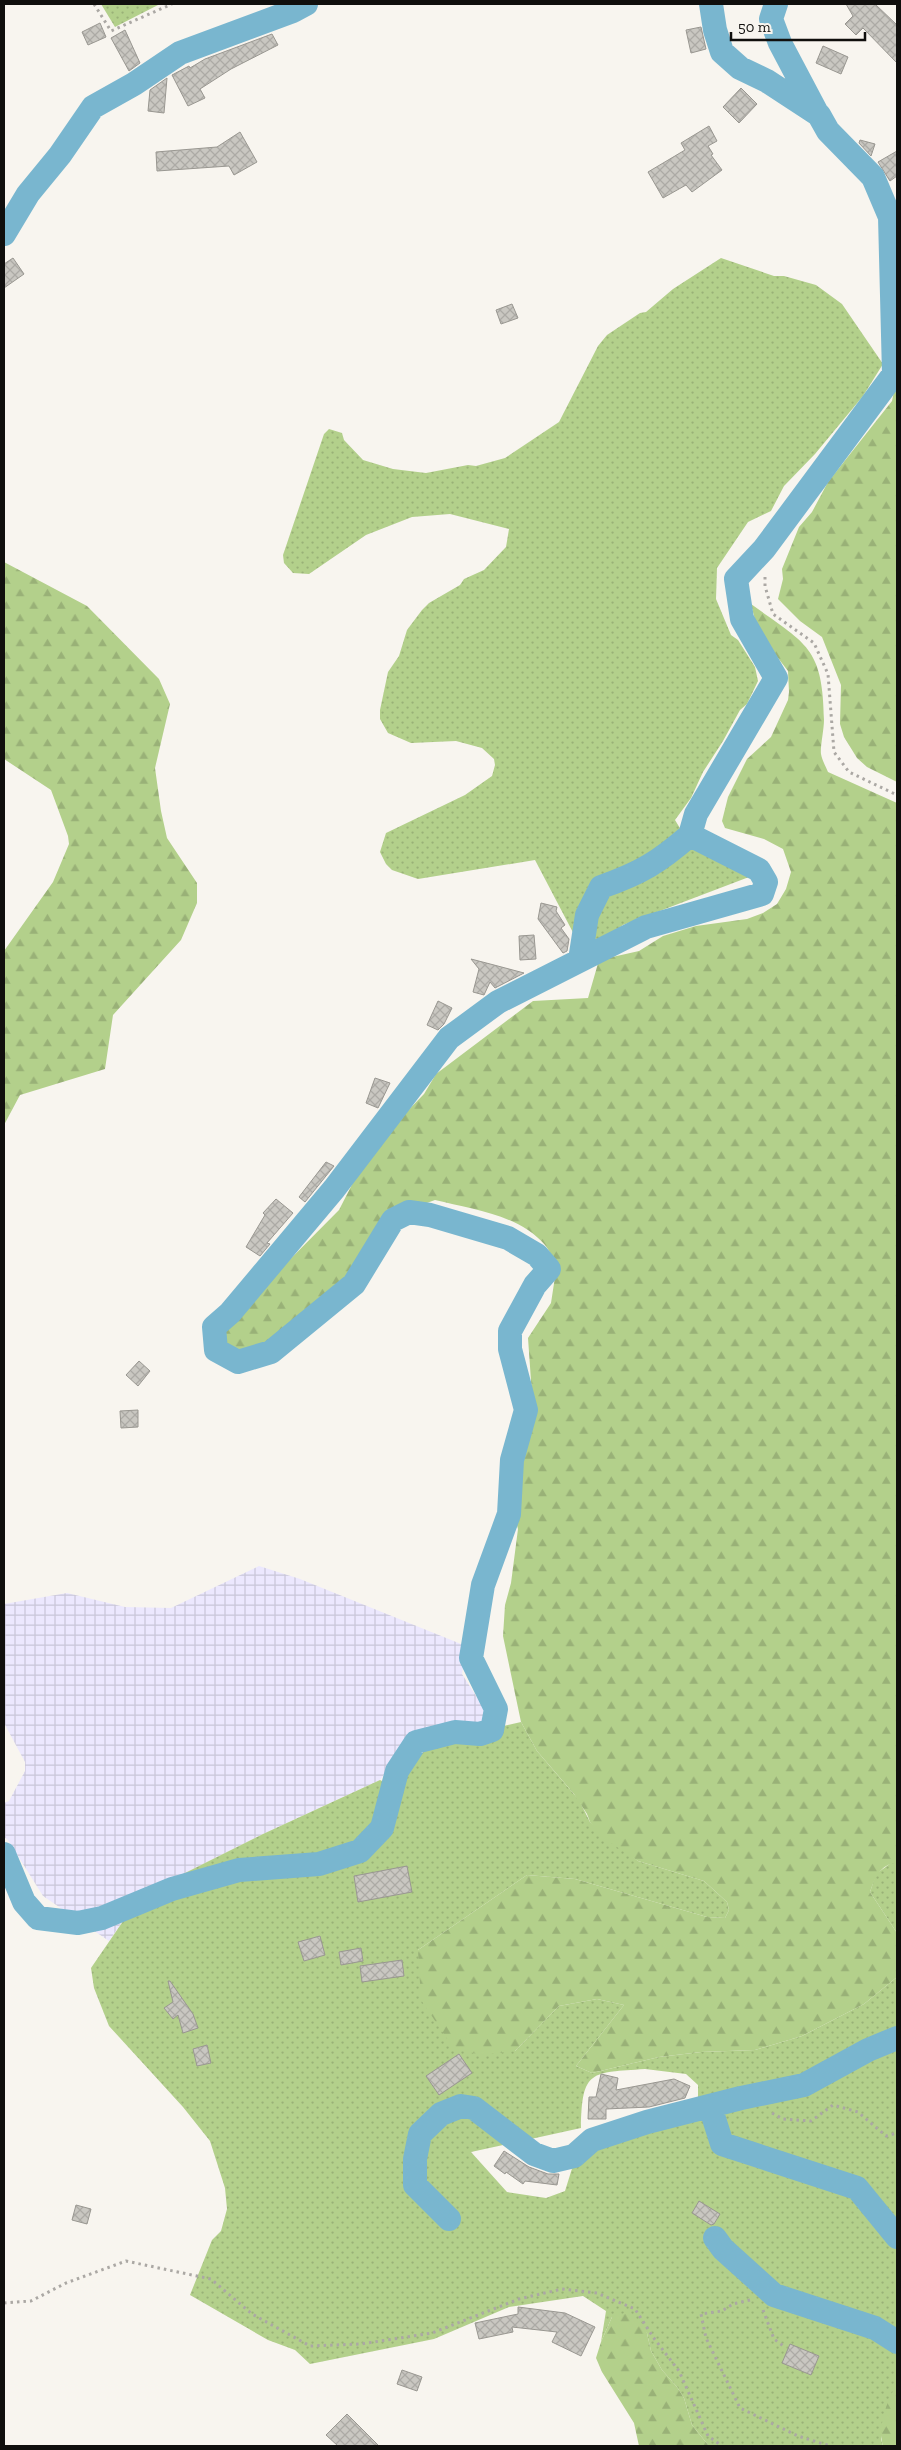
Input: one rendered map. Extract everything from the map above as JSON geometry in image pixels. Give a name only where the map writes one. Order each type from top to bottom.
[{"type":"street","points":[[4,234],[28,194],[60,155],[93,107],[134,84],[180,53],[293,11],[306,4]]},
{"type":"street","points":[[711,4],[714,30],[722,52],[740,68],[767,81],[819,115]]},
{"type":"street","points":[[580,960],[587,916],[601,887],[630,877],[662,860],[690,835],[696,814],[776,678],[742,619],[736,579],[764,549],[894,374],[890,217],[873,177],[828,131],[780,43],[771,19],[776,4]]},
{"type":"street","points":[[4,1854],[24,1902],[38,1918],[78,1922],[102,1918],[172,1889],[239,1870],[319,1864],[360,1851],[382,1828],[397,1771],[416,1742],[455,1732],[480,1734],[492,1730],[496,1709],[471,1658],[484,1585],[508,1514],[512,1460],[526,1410],[510,1349],[510,1331],[535,1286],[549,1269],[537,1255],[508,1238],[430,1215],[408,1212],[393,1220],[354,1284],[270,1352],[238,1362],[216,1350],[214,1327],[230,1313],[334,1189],[449,1038],[498,1002],[646,927],[762,894],[766,882],[758,870],[690,835]]},
{"type":"street","points":[[449,2219],[415,2185],[414,2158],[420,2134],[441,2114],[461,2106],[474,2108],[534,2154],[553,2161],[574,2156],[592,2140],[647,2122],[804,2085],[868,2050],[897,2038]]},
{"type":"street","points":[[710,2106],[722,2144],[857,2188],[897,2237]]},
{"type":"street","points":[[715,2238],[723,2249],[774,2294],[875,2328],[897,2342]]},
{"type":"path","points":[[94,4],[111,31],[172,4]]},
{"type":"path","points":[[764,549],[765,586],[773,614],[814,643],[828,674],[834,752],[849,772],[897,795]]},
{"type":"path","points":[[770,2111],[783,2119],[811,2121],[833,2105],[858,2112],[886,2136],[897,2133]]},
{"type":"path","points":[[4,2303],[31,2301],[66,2283],[126,2261],[211,2279],[252,2314],[310,2346],[361,2344],[432,2333],[520,2299],[562,2289],[597,2293],[635,2309],[653,2337],[679,2371],[708,2436],[722,2446]]},
{"type":"path","points":[[751,2300],[733,2304],[722,2311],[701,2314],[706,2338],[740,2408],[798,2436],[830,2446]]},
{"type":"shaded area","points":[[259,1566],[300,1579],[466,1646],[462,1674],[490,1718],[468,1726],[417,1730],[380,1780],[263,1834],[141,1895],[109,1941],[43,1896],[8,1840],[4,1837],[4,1803],[9,1801],[25,1771],[25,1762],[4,1723],[4,1604],[67,1593],[125,1607],[171,1608]]},
{"type":"green space","points":[[101,4],[160,4],[115,27]]},
{"type":"green space","points":[[721,258],[774,276],[784,276],[816,285],[842,304],[883,364],[863,396],[815,454],[784,486],[771,511],[748,522],[717,568],[716,599],[731,635],[738,640],[755,667],[758,681],[747,704],[740,710],[703,772],[691,798],[675,820],[692,848],[749,877],[623,925],[576,959],[578,942],[535,860],[418,879],[392,870],[386,864],[380,852],[386,833],[465,795],[492,776],[495,765],[494,759],[482,748],[456,741],[411,743],[388,733],[380,719],[380,710],[388,672],[399,656],[407,630],[429,603],[460,585],[464,579],[484,570],[506,547],[509,529],[450,514],[412,517],[366,535],[309,574],[293,573],[284,563],[283,555],[324,434],[329,429],[342,433],[344,440],[363,460],[393,469],[426,473],[468,465],[476,466],[505,458],[559,422],[598,346],[607,335],[640,313],[646,312],[673,289]]},
{"type":"green space","points":[[897,377],[897,782],[867,767],[857,758],[844,737],[840,724],[841,685],[822,637],[800,621],[778,599],[783,579],[782,569],[799,527],[812,512],[828,482],[892,401]]},
{"type":"green space","points":[[4,562],[87,606],[159,679],[170,704],[155,768],[161,811],[167,838],[197,883],[197,903],[181,940],[113,1015],[105,1069],[20,1095],[4,1125],[4,951],[53,882],[69,844],[68,836],[51,790],[4,759]]},
{"type":"green space","points":[[751,604],[798,639],[808,649],[815,661],[823,695],[824,720],[821,754],[828,772],[897,803],[897,1863],[882,1869],[876,1877],[870,1892],[897,1933],[897,1977],[864,2004],[802,2036],[755,2050],[701,2052],[659,2057],[592,2073],[576,2066],[624,2005],[597,1999],[559,2006],[515,2051],[482,2055],[454,2049],[421,2000],[418,1950],[527,1875],[575,1879],[707,1917],[725,1918],[729,1910],[727,1902],[704,1881],[638,1861],[605,1839],[590,1822],[574,1794],[537,1751],[521,1722],[503,1636],[505,1605],[511,1583],[518,1529],[515,1518],[522,1460],[533,1409],[528,1338],[551,1303],[557,1264],[545,1245],[521,1226],[493,1214],[435,1200],[424,1204],[348,1282],[253,1352],[220,1348],[219,1331],[339,1210],[364,1161],[393,1126],[424,1094],[436,1074],[533,1001],[588,998],[599,960],[639,951],[663,936],[696,926],[747,919],[763,913],[777,904],[786,889],[791,872],[783,849],[764,839],[725,828],[722,821],[728,797],[747,759],[771,737],[788,700],[788,671],[758,632]]},
{"type":"green space","points":[[521,1722],[537,1751],[579,1800],[590,1822],[638,1861],[704,1881],[727,1902],[729,1910],[725,1918],[707,1917],[575,1879],[527,1875],[418,1950],[515,2051],[559,2006],[597,1999],[624,2005],[576,2066],[592,2073],[659,2057],[701,2052],[755,2050],[802,2036],[864,2004],[897,1977],[897,2384],[881,2439],[883,2446],[709,2446],[692,2425],[684,2398],[662,2370],[651,2351],[647,2333],[612,2317],[601,2342],[606,2311],[583,2296],[509,2307],[434,2339],[310,2364],[295,2350],[268,2340],[190,2295],[212,2240],[221,2231],[227,2209],[225,2188],[210,2141],[183,2107],[109,2026],[94,1988],[91,1968],[141,1895],[263,1834],[380,1780],[397,1788],[413,1759],[442,1740]],"holes":[[[645,2069],[686,2074],[698,2085],[698,2099],[575,2159],[565,2191],[546,2198],[507,2192],[471,2152],[581,2128],[584,2094],[587,2084],[601,2074]]]},
{"type":"green space","points":[[891,1863],[897,1863],[897,1933],[870,1892],[876,1874]]},
{"type":"green space","points":[[625,2313],[638,2320],[647,2333],[651,2351],[662,2370],[684,2398],[692,2425],[709,2446],[639,2446],[634,2423],[602,2372],[596,2358],[612,2317]]},
{"type":"green space","points":[[897,2384],[897,2446],[883,2446],[881,2439],[882,2422]]},
{"type":"building","points":[[846,4],[875,4],[897,25],[897,63],[863,28],[856,35],[845,24],[853,16]]},
{"type":"building","points":[[100,23],[106,37],[88,45],[82,32]]},
{"type":"building","points":[[701,27],[706,49],[691,53],[686,30]]},
{"type":"building","points":[[125,30],[140,63],[129,71],[111,38]]},
{"type":"building","points":[[272,34],[278,45],[231,69],[200,89],[205,98],[188,106],[172,75],[189,66],[190,68],[205,59]]},
{"type":"building","points":[[823,46],[848,57],[841,74],[816,63]]},
{"type":"building","points":[[167,78],[164,113],[148,111],[150,90]]},
{"type":"building","points":[[741,88],[757,104],[739,123],[723,107]]},
{"type":"building","points":[[709,126],[717,141],[708,146],[713,154],[711,155],[722,170],[692,192],[686,185],[663,198],[648,172],[685,150],[681,143]]},
{"type":"building","points":[[240,132],[257,162],[234,175],[229,166],[157,171],[156,152],[217,147]]},
{"type":"building","points":[[860,140],[875,144],[871,156],[859,143]]},
{"type":"building","points":[[897,151],[897,176],[890,181],[878,162]]},
{"type":"building","points":[[13,258],[24,274],[4,288],[4,264]]},
{"type":"building","points":[[512,304],[518,318],[501,324],[496,310]]},
{"type":"building","points":[[541,903],[557,907],[556,911],[565,925],[561,928],[569,939],[567,951],[563,953],[538,919]]},
{"type":"building","points":[[534,935],[536,959],[520,960],[519,936]]},
{"type":"building","points":[[471,959],[524,973],[495,988],[490,982],[484,995],[473,992],[479,969]]},
{"type":"building","points":[[438,1001],[452,1008],[444,1024],[438,1030],[427,1025]]},
{"type":"building","points":[[375,1078],[390,1083],[378,1108],[366,1103]]},
{"type":"building","points":[[326,1162],[334,1166],[305,1202],[299,1197]]},
{"type":"building","points":[[276,1199],[293,1213],[267,1243],[270,1244],[260,1256],[246,1247],[265,1215],[263,1213]]},
{"type":"building","points":[[139,1361],[150,1371],[138,1386],[126,1375]]},
{"type":"building","points":[[138,1410],[138,1427],[121,1428],[120,1411]]},
{"type":"building","points":[[407,1866],[412,1892],[358,1902],[354,1876]]},
{"type":"building","points":[[320,1936],[325,1955],[304,1961],[298,1942]]},
{"type":"building","points":[[361,1948],[363,1961],[341,1965],[339,1952]]},
{"type":"building","points":[[402,1960],[404,1976],[362,1982],[360,1966]]},
{"type":"building","points":[[168,1981],[170,1981],[193,2014],[198,2028],[183,2033],[178,2015],[173,2019],[164,2008],[173,2002]]},
{"type":"building","points":[[207,2045],[211,2063],[197,2066],[193,2049]]},
{"type":"building","points":[[459,2054],[472,2073],[439,2095],[426,2076]]},
{"type":"building","points":[[601,2074],[618,2078],[616,2090],[674,2079],[690,2086],[685,2098],[649,2107],[606,2109],[606,2119],[588,2119],[589,2097],[596,2097]]},
{"type":"building","points":[[504,2151],[529,2167],[548,2174],[559,2174],[557,2185],[525,2181],[523,2184],[506,2172],[505,2174],[494,2166]]},
{"type":"building","points":[[699,2201],[720,2214],[714,2224],[711,2225],[692,2213]]},
{"type":"building","points":[[76,2205],[91,2209],[87,2224],[72,2220]]},
{"type":"building","points":[[518,2307],[565,2313],[595,2327],[581,2356],[552,2342],[557,2332],[512,2327],[513,2332],[479,2339],[475,2323],[518,2314]]},
{"type":"building","points":[[790,2344],[819,2356],[811,2375],[782,2363]]},
{"type":"building","points":[[402,2370],[422,2377],[417,2391],[397,2384]]},
{"type":"building","points":[[347,2414],[379,2446],[338,2446],[326,2435]]}]
